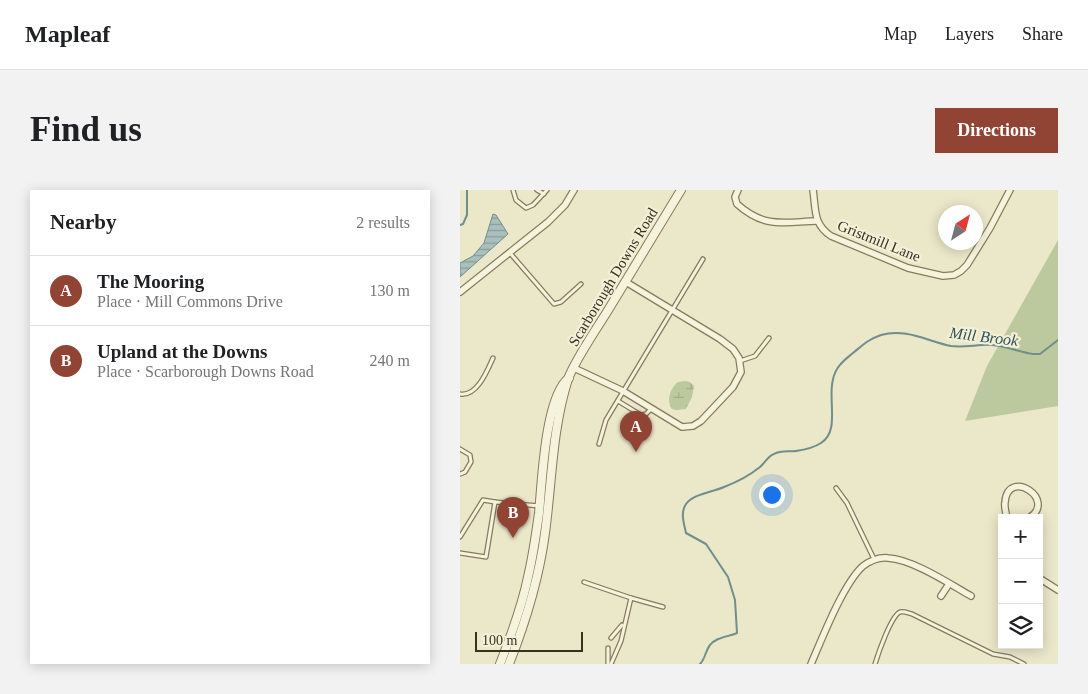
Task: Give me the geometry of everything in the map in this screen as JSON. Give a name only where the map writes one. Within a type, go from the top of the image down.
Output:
[{"type":"street","points":[[460,292],[554,217],[565,205],[574,190]]},
{"type":"street","name":"Scarborough Downs Road","points":[[509,664],[534,590],[545,532],[543,507],[546,443],[551,415],[560,387],[569,378],[681,190]]},
{"type":"street","points":[[738,190],[735,197],[737,204],[762,220],[771,223],[817,221]]},
{"type":"street","name":"Gristmill Lane","points":[[813,190],[817,221],[823,230],[831,236],[913,270],[950,276],[958,273],[967,265],[998,214],[1010,190]]},
{"type":"street","points":[[574,368],[623,391],[678,426],[686,427],[695,425],[706,416],[735,384],[741,372],[740,361],[736,353],[728,346],[626,282]]},
{"type":"street","points":[[1006,514],[1005,502],[1008,494],[1014,488],[1022,486],[1032,491],[1038,500],[1036,510],[1032,514]]},
{"type":"street","name":"Scarborough Downs Road","points":[[500,664],[516,622],[528,580],[543,507]]},
{"type":"street","points":[[811,664],[846,589],[859,570],[874,560],[888,558],[901,560],[971,596]]},
{"type":"street","points":[[1043,581],[1058,590]]},
{"type":"street","points":[[941,596],[949,584]]},
{"type":"lane","points":[[513,190],[516,200],[526,208],[533,205],[547,190]]},
{"type":"lane","points":[[536,190],[544,194]]},
{"type":"lane","points":[[510,252],[554,304],[561,302],[581,284]]},
{"type":"lane","points":[[599,444],[604,424],[703,259]]},
{"type":"lane","points":[[740,361],[755,356],[769,338]]},
{"type":"lane","points":[[460,394],[467,394],[473,390],[484,376],[493,358]]},
{"type":"lane","points":[[618,401],[641,415],[646,414],[651,409]]},
{"type":"lane","points":[[460,449],[470,455],[471,460],[465,472],[460,474]]},
{"type":"lane","points":[[836,488],[847,503],[874,560]]},
{"type":"lane","points":[[460,537],[483,500],[543,507]]},
{"type":"lane","points":[[460,553],[486,558],[494,502]]},
{"type":"lane","points":[[584,582],[663,607]]},
{"type":"lane","points":[[609,664],[620,641],[631,598]]},
{"type":"lane","points":[[875,664],[892,622],[898,613],[902,612],[912,614],[993,654],[1024,664]]},
{"type":"lane","points":[[611,638],[624,622]]},
{"type":"lane","points":[[608,648],[609,664]]},
{"type":"green space","points":[[1058,240],[1058,406],[965,421],[987,366]]},
{"type":"green space","points":[[678,382],[690,382],[694,386],[692,397],[686,409],[672,409],[669,402],[671,391]]},
{"type":"water","points":[[493,214],[496,215],[508,234],[460,277],[460,263],[473,256],[484,243]]},
{"type":"waterway","points":[[460,225],[463,224],[467,215],[467,190]]},
{"type":"waterway","name":"Mill Brook","points":[[700,664],[708,647],[713,642],[737,633],[735,600],[728,577],[706,544],[686,533],[683,518],[684,507],[693,498],[729,485],[747,476],[772,455],[779,452],[805,449],[821,443],[831,429],[833,378],[844,360],[869,341],[890,333],[908,334],[951,346],[992,345],[1033,354],[1040,354],[1058,340]]},
{"type":"place","name":"The Mooring","points":[[636,452]]},
{"type":"place","name":"Upland at the Downs","points":[[513,538]]}]
